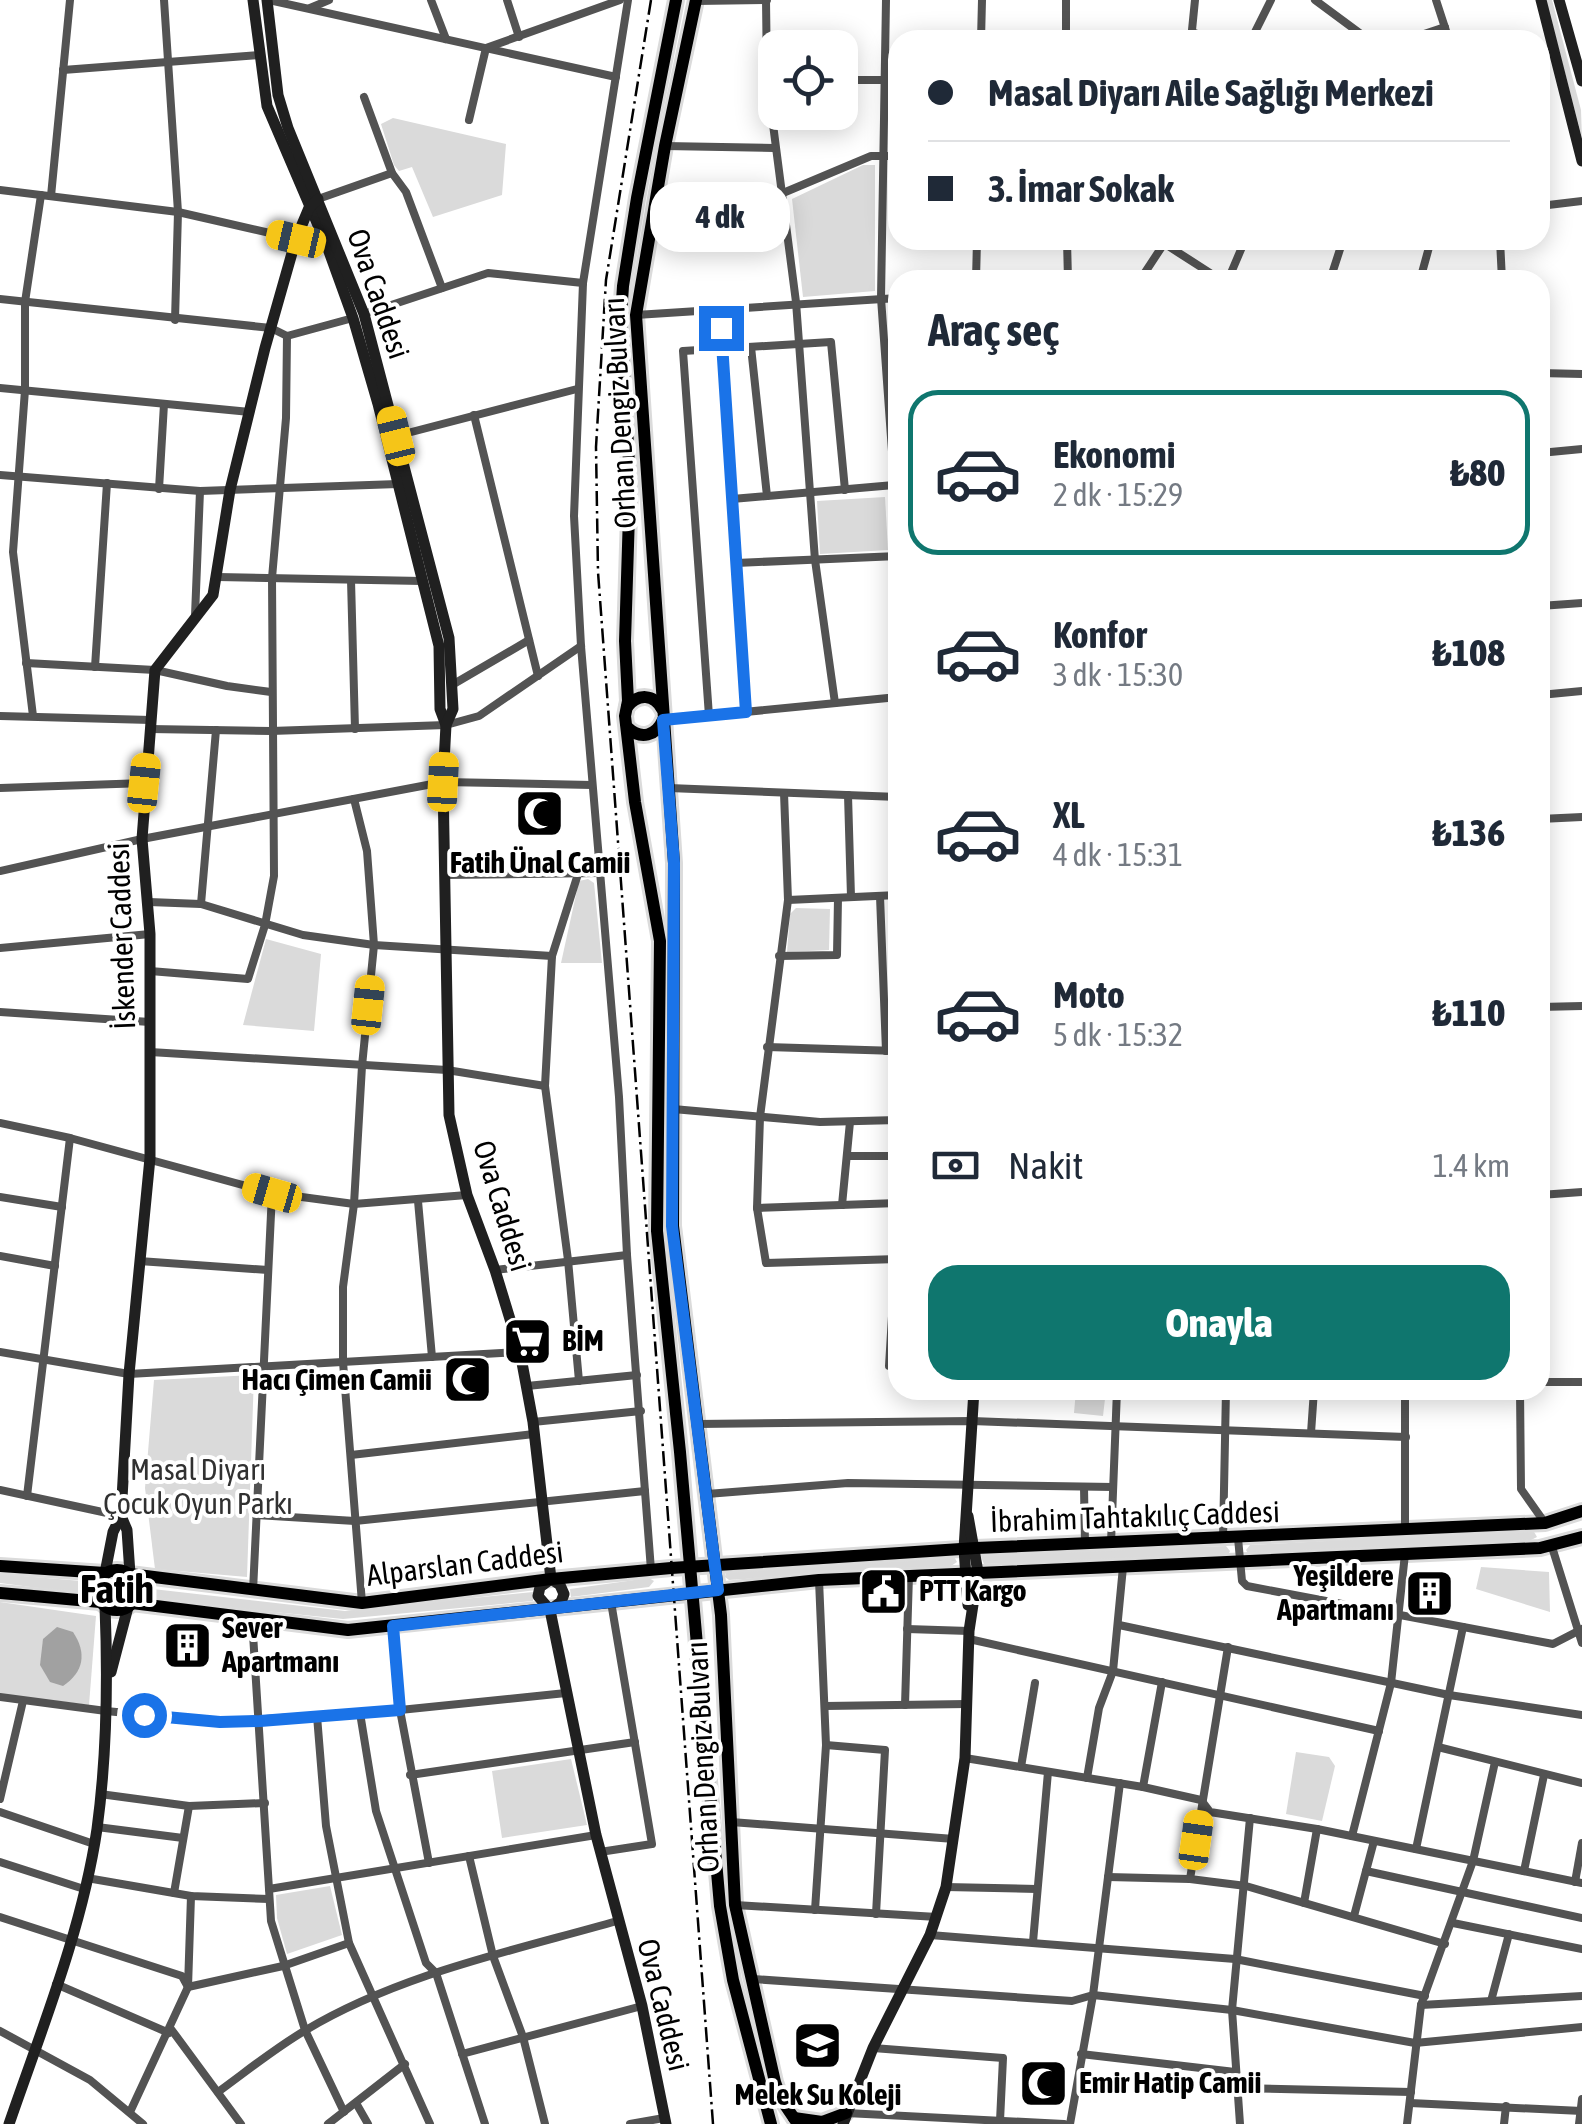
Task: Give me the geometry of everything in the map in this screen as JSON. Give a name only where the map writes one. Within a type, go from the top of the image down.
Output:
[{"type":"main road","name":"Orhan Dengiz Bulvarı","points":[[676,0],[636,198],[623,286],[621,316],[630,483],[625,716],[635,802],[660,941],[657,1231],[720,1906],[733,1980],[771,2124]]},
{"type":"main road","name":"Orhan Dengiz Bulvarı","points":[[696,1],[665,146],[636,314],[674,880],[672,1226],[718,1590],[735,1906],[775,2082],[796,2121]]},
{"type":"main road","points":[[627,707],[633,700],[646,697],[654,699],[663,715],[658,730],[648,735],[628,728]]},
{"type":"main road","name":"İbrahim Tahtakılıç Caddesi","points":[[688,1566],[970,1548],[1545,1523],[1582,1511]]},
{"type":"main road","points":[[1545,1523],[1552,1547]]},
{"type":"main road","name":"İbrahim Tahtakılıç Caddesi","points":[[690,1593],[819,1580],[1552,1547],[1582,1537]]},
{"type":"main road","name":"Alparslan Caddesi","points":[[0,1566],[105,1573],[118,1570],[362,1603],[550,1578],[688,1566]]},
{"type":"main road","points":[[102,1604],[98,1584],[105,1573]]},
{"type":"main road","points":[[130,1574],[137,1585],[130,1605]]},
{"type":"main road","name":"Alparslan Caddesi","points":[[0,1593],[102,1604],[116,1610],[130,1605],[348,1630],[690,1593]]},
{"type":"main road","points":[[796,2121],[842,2120]]},
{"type":"street","points":[[33,716],[12,552],[25,390],[26,302],[46,195],[70,1],[55,0]]},
{"type":"street","points":[[164,0],[178,212],[175,320]]},
{"type":"street","points":[[253,0],[616,77]]},
{"type":"street","name":"Ova Caddesi","points":[[253,0],[267,106],[314,203],[358,316],[396,436],[422,582],[439,646],[440,709],[446,724]]},
{"type":"street","name":"Ova Caddesi","points":[[266,0],[278,95],[327,246],[358,316],[449,638],[453,709],[446,724],[443,782],[449,1116],[467,1195],[495,1270],[527,1386],[550,1578],[564,1594],[561,1602],[550,1610]]},
{"type":"street","points":[[309,9],[329,0]]},
{"type":"street","points":[[431,0],[446,40]]},
{"type":"street","points":[[507,0],[519,37]]},
{"type":"street","points":[[486,48],[620,0]]},
{"type":"street","points":[[628,0],[583,284],[574,516],[651,1570]]},
{"type":"street","points":[[696,1],[766,0],[768,30]]},
{"type":"street","points":[[886,0],[881,298],[888,358]]},
{"type":"street","points":[[982,0],[982,30]]},
{"type":"street","points":[[1066,0],[1066,30]]},
{"type":"street","points":[[1192,30],[1196,0]]},
{"type":"street","points":[[1257,30],[1272,0]]},
{"type":"street","points":[[1315,0],[1356,30]]},
{"type":"street","points":[[1436,0],[1446,30]]},
{"type":"street","points":[[1541,0],[1549,30]]},
{"type":"street","points":[[1559,0],[1582,81]]},
{"type":"street","points":[[1436,30],[1445,27]]},
{"type":"street","points":[[1550,35],[1582,161]]},
{"type":"street","points":[[468,120],[486,48]]},
{"type":"street","points":[[63,70],[260,55]]},
{"type":"street","points":[[858,80],[886,80]]},
{"type":"street","points":[[364,97],[442,288]]},
{"type":"street","points":[[773,130],[796,302],[816,560],[835,703]]},
{"type":"street","points":[[665,146],[774,148]]},
{"type":"street","points":[[783,194],[871,156],[885,156]]},
{"type":"street","points":[[154,670],[213,595],[230,490],[296,239],[314,203],[392,173]]},
{"type":"street","points":[[0,190],[178,212],[327,246]]},
{"type":"street","points":[[1550,205],[1582,201]]},
{"type":"street","points":[[1177,250],[1208,270]]},
{"type":"street","points":[[0,300],[270,328],[287,336],[499,272],[583,284]]},
{"type":"street","points":[[636,314],[888,298]]},
{"type":"street","points":[[720,307],[746,712]]},
{"type":"street","points":[[150,971],[248,980],[264,925],[274,876],[272,578],[286,418],[287,336]]},
{"type":"street","points":[[709,716],[683,351],[831,342],[844,490]]},
{"type":"street","points":[[751,347],[767,496]]},
{"type":"street","points":[[1550,373],[1582,374]]},
{"type":"street","points":[[0,388],[250,412]]},
{"type":"street","points":[[396,436],[577,389]]},
{"type":"street","points":[[159,489],[164,404]]},
{"type":"street","points":[[474,415],[538,676]]},
{"type":"street","points":[[1550,452],[1582,449]]},
{"type":"street","points":[[0,475],[200,491],[403,483]]},
{"type":"street","points":[[95,666],[107,484]]},
{"type":"street","points":[[732,499],[888,486]]},
{"type":"street","points":[[195,621],[200,491]]},
{"type":"street","points":[[0,556],[12,552]]},
{"type":"street","points":[[736,564],[888,556]]},
{"type":"street","points":[[218,577],[422,582]]},
{"type":"street","points":[[351,580],[355,729]]},
{"type":"street","points":[[1550,605],[1582,603]]},
{"type":"street","points":[[452,685],[529,640]]},
{"type":"street","points":[[0,716],[271,731],[446,724],[479,716],[581,646]]},
{"type":"street","points":[[26,663],[154,670],[271,692]]},
{"type":"street","name":"İskender Caddesi","points":[[121,1516],[128,1374],[150,1158],[150,934],[142,840],[154,670]]},
{"type":"street","points":[[1550,694],[1582,691]]},
{"type":"street","points":[[663,715],[709,716],[888,698]]},
{"type":"street","points":[[201,904],[216,730]]},
{"type":"street","points":[[0,872],[142,840],[443,782],[592,784]]},
{"type":"street","points":[[0,788],[144,783]]},
{"type":"street","points":[[669,788],[888,798]]},
{"type":"street","points":[[784,793],[788,900],[760,1117],[757,1208],[766,1262],[888,1259]]},
{"type":"street","points":[[848,796],[850,897]]},
{"type":"street","points":[[354,799],[368,850],[374,945],[354,1204],[343,1287],[344,1362],[362,1603]]},
{"type":"street","points":[[1550,820],[1582,818]]},
{"type":"street","points":[[444,875],[599,873]]},
{"type":"street","points":[[578,874],[552,956],[545,1086],[568,1260],[578,1381]]},
{"type":"street","points":[[768,1046],[886,1051],[880,896]]},
{"type":"street","points":[[788,900],[888,896]]},
{"type":"street","points":[[779,956],[837,955],[838,898]]},
{"type":"street","points":[[148,902],[201,904],[303,935],[374,945],[552,956]]},
{"type":"street","points":[[0,948],[150,934]]},
{"type":"street","points":[[1550,1007],[1582,1006]]},
{"type":"street","points":[[0,1012],[150,1022]]},
{"type":"street","points":[[150,1052],[448,1070],[545,1086]]},
{"type":"street","points":[[674,1109],[850,1122],[888,1120]]},
{"type":"street","points":[[842,1205],[850,1122]]},
{"type":"street","points":[[0,1124],[150,1158],[272,1193],[354,1204],[467,1195]]},
{"type":"street","points":[[27,1496],[70,1138]]},
{"type":"street","points":[[847,1156],[888,1156]]},
{"type":"street","points":[[1550,1194],[1582,1192]]},
{"type":"street","points":[[253,1590],[272,1193]]},
{"type":"street","points":[[0,1197],[62,1207]]},
{"type":"street","points":[[418,1201],[432,1357]]},
{"type":"street","points":[[757,1208],[888,1203]]},
{"type":"street","points":[[0,1256],[54,1266]]},
{"type":"street","points":[[495,1270],[627,1256]]},
{"type":"street","points":[[138,1261],[268,1270]]},
{"type":"street","points":[[0,1352],[128,1374],[520,1352]]},
{"type":"street","points":[[527,1386],[637,1375]]},
{"type":"street","points":[[1550,1382],[1582,1382]]},
{"type":"street","points":[[973,1400],[966,1758],[946,1886],[930,1935],[842,2120],[1067,2124],[1093,1995],[1120,1784]]},
{"type":"street","points":[[1111,1543],[1117,1400]]},
{"type":"street","points":[[1223,1539],[1226,1400]]},
{"type":"street","points":[[1310,1433],[1313,1400]]},
{"type":"street","points":[[1405,1400],[1405,1530]]},
{"type":"street","points":[[1520,1400],[1522,1490],[1545,1523]]},
{"type":"street","points":[[351,1454],[641,1411]]},
{"type":"street","points":[[697,1424],[972,1420],[1406,1437]]},
{"type":"street","points":[[707,1494],[848,1483],[1113,1487]]},
{"type":"street","points":[[1084,1487],[1085,1544]]},
{"type":"street","points":[[0,1490],[121,1516]]},
{"type":"street","points":[[256,1515],[356,1521],[646,1491]]},
{"type":"street","points":[[105,1573],[113,1532],[121,1516]]},
{"type":"street","points":[[121,1516],[128,1530],[130,1574]]},
{"type":"street","points":[[1238,1538],[1242,1581],[1247,1586],[1553,1644],[1580,1630]]},
{"type":"street","points":[[1552,1547],[1582,1643]]},
{"type":"street","points":[[1352,1836],[1391,1683],[1405,1554]]},
{"type":"street","points":[[1087,1778],[1100,1708],[1113,1671],[1123,1567]]},
{"type":"street","points":[[904,1705],[908,1576]]},
{"type":"street","name":"Ova Caddesi","points":[[550,1578],[540,1587],[538,1596],[550,1610],[596,1835],[642,2006],[664,2122]]},
{"type":"street","points":[[815,1910],[826,1745],[819,1580]]},
{"type":"street","points":[[600,1852],[652,1844],[611,1602]]},
{"type":"street","points":[[9,2124],[69,1942],[97,1828],[108,1686],[102,1604]]},
{"type":"street","points":[[108,1686],[130,1605]]},
{"type":"street","points":[[252,1618],[271,1922],[306,2030],[344,2112]]},
{"type":"street","points":[[1118,1625],[1448,1695],[1582,1715]]},
{"type":"street","points":[[393,1626],[400,1710],[429,1862]]},
{"type":"street","points":[[1416,1849],[1463,1627]]},
{"type":"street","points":[[907,1630],[969,1632],[1113,1671],[1379,1731]]},
{"type":"street","points":[[1190,1879],[1228,1647]]},
{"type":"street","points":[[1021,1767],[1035,1682]]},
{"type":"street","points":[[1143,1787],[1162,1682]]},
{"type":"street","points":[[0,1697],[220,1722],[400,1710],[566,1693]]},
{"type":"street","points":[[0,1800],[24,1701]]},
{"type":"street","points":[[825,1706],[967,1704]]},
{"type":"street","points":[[360,1713],[376,1811],[426,1963],[436,1973],[482,2123]]},
{"type":"street","points":[[317,1716],[326,1826],[349,1944],[430,2124]]},
{"type":"street","points":[[410,1775],[635,1742]]},
{"type":"street","points":[[826,1745],[885,1750],[876,1914]]},
{"type":"street","points":[[1438,1747],[1582,1783]]},
{"type":"street","points":[[966,1758],[1143,1787],[1201,1800],[1210,1812],[1317,1829],[1578,1883],[1582,1843]]},
{"type":"street","points":[[1406,2124],[1423,2000],[1473,1861],[1494,1762]]},
{"type":"street","points":[[1033,1942],[1048,1772]]},
{"type":"street","points":[[1524,1872],[1544,1774]]},
{"type":"street","points":[[100,1794],[188,1806],[264,1804]]},
{"type":"street","points":[[174,1894],[188,1806]]},
{"type":"street","points":[[0,1812],[94,1844]]},
{"type":"street","points":[[1240,2124],[1232,2010],[1250,1818]]},
{"type":"street","points":[[731,1822],[954,1839]]},
{"type":"street","points":[[97,1828],[183,1838]]},
{"type":"street","points":[[1304,1903],[1317,1829]]},
{"type":"street","points":[[0,1862],[86,1883],[174,1894],[269,1894],[335,1878],[596,1835]]},
{"type":"street","points":[[1354,1916],[1374,1841]]},
{"type":"street","points":[[469,1856],[493,1956],[523,2037],[545,2124]]},
{"type":"street","points":[[1366,1871],[1582,1918]]},
{"type":"street","points":[[1108,1877],[1190,1879],[1246,1886],[1445,1944]]},
{"type":"street","points":[[946,1886],[1038,1889]]},
{"type":"street","points":[[130,2112],[188,1987],[192,1896]]},
{"type":"street","points":[[735,1906],[937,1917]]},
{"type":"street","points":[[0,1918],[182,1976],[188,1987]]},
{"type":"street","points":[[218,2092],[306,2030],[373,1996],[436,1973],[617,1922]]},
{"type":"street","points":[[1453,1922],[1582,1949]]},
{"type":"street","points":[[1492,2002],[1510,1934]]},
{"type":"street","points":[[930,1935],[1235,1958],[1423,2000],[1492,2002],[1582,1996]]},
{"type":"street","points":[[188,1987],[283,1966],[349,1944]]},
{"type":"street","points":[[750,1979],[1072,2001],[1093,1995],[1232,2010],[1415,2043],[1582,2026]]},
{"type":"street","points":[[56,1984],[170,2031],[242,2124]]},
{"type":"street","points":[[462,2054],[642,2006]]},
{"type":"street","points":[[0,2047],[4,2033],[35,2049],[90,2080],[143,2124]]},
{"type":"street","points":[[873,2048],[1003,2058],[994,2122]]},
{"type":"street","points":[[1081,2054],[1235,2072]]},
{"type":"street","points":[[328,2124],[405,2064]]},
{"type":"street","points":[[1237,2088],[1411,2092]]},
{"type":"street","points":[[1579,2124],[1582,2099]]},
{"type":"street","points":[[356,2103],[368,2124]]},
{"type":"street","points":[[1410,2103],[1581,2110]]},
{"type":"street","points":[[1504,2124],[1506,2106]]},
{"type":"street","points":[[630,2124],[664,2122]]},
{"type":"green space","points":[[1546,0],[1552,0],[1581,110],[1582,138]]},
{"type":"green space","points":[[393,118],[506,144],[502,195],[433,217],[412,167],[399,171],[394,165],[381,124]]},
{"type":"green space","points":[[863,165],[875,165],[875,291],[803,297],[792,199]]},
{"type":"green space","points":[[885,497],[888,550],[820,554],[817,501]]},
{"type":"green space","points":[[588,879],[594,883],[602,963],[561,963],[579,881]]},
{"type":"green space","points":[[796,908],[830,909],[829,950],[787,952],[790,914]]},
{"type":"green space","points":[[266,939],[321,954],[314,1031],[243,1025]]},
{"type":"green space","name":"Masal Diyarı Çocuk Oyun Parkı","points":[[254,1375],[247,1577],[155,1569],[145,1488],[154,1380]]},
{"type":"green space","points":[[1075,1400],[1105,1400],[1103,1416],[1074,1413]]},
{"type":"green space","points":[[1533,1530],[1537,1537],[1531,1540],[1249,1555],[1246,1550],[1250,1545]]},
{"type":"green space","points":[[1226,1546],[1230,1551],[1227,1557],[984,1564],[981,1557],[985,1553]]},
{"type":"green space","points":[[953,1555],[957,1562],[951,1566],[729,1580],[725,1577],[726,1570]]},
{"type":"green space","points":[[1481,1567],[1549,1572],[1550,1612],[1476,1589]]},
{"type":"green space","points":[[0,1574],[93,1582],[92,1595],[0,1583]]},
{"type":"green space","points":[[649,1578],[654,1581],[649,1587],[571,1597],[570,1589]]},
{"type":"green space","points":[[144,1588],[345,1611],[533,1592],[533,1601],[343,1619],[143,1599]]},
{"type":"green space","points":[[0,1602],[96,1616],[89,1705],[0,1694]]},
{"type":"green space","points":[[1296,1752],[1329,1757],[1335,1766],[1322,1821],[1286,1814]]},
{"type":"green space","points":[[571,1759],[587,1825],[502,1838],[492,1771]]},
{"type":"green space","points":[[330,1886],[342,1935],[287,1954],[277,1918],[276,1895]]},
{"type":"shaded area","points":[[57,1627],[73,1632],[82,1655],[75,1675],[63,1686],[50,1682],[40,1665],[43,1639]]},
{"type":"railway","points":[[651,0],[606,280],[596,447],[598,572],[713,2124]]},
{"type":"place","name":"Fatih Ünal Camii","points":[[540,814]]},
{"type":"place","name":"BİM","points":[[527,1341]]},
{"type":"place","name":"Hacı Çimen Camii","points":[[467,1380]]},
{"type":"place","name":"PTT Kargo","points":[[884,1591]]},
{"type":"place","name":"Yeşildere Apartmanı","points":[[1429,1593]]},
{"type":"place","name":"Sever Apartmanı","points":[[187,1645]]},
{"type":"place","name":"Melek Su Koleji","points":[[818,2046]]},
{"type":"place","name":"Emir Hatip Camii","points":[[1044,2083]]},
{"type":"district","name":"Fatih","points":[[117,1589]]},
{"type":"route","points":[[144,1715],[220,1722],[400,1710],[393,1626],[718,1590],[672,1226],[674,863],[663,720],[746,712],[721,328]]}]
